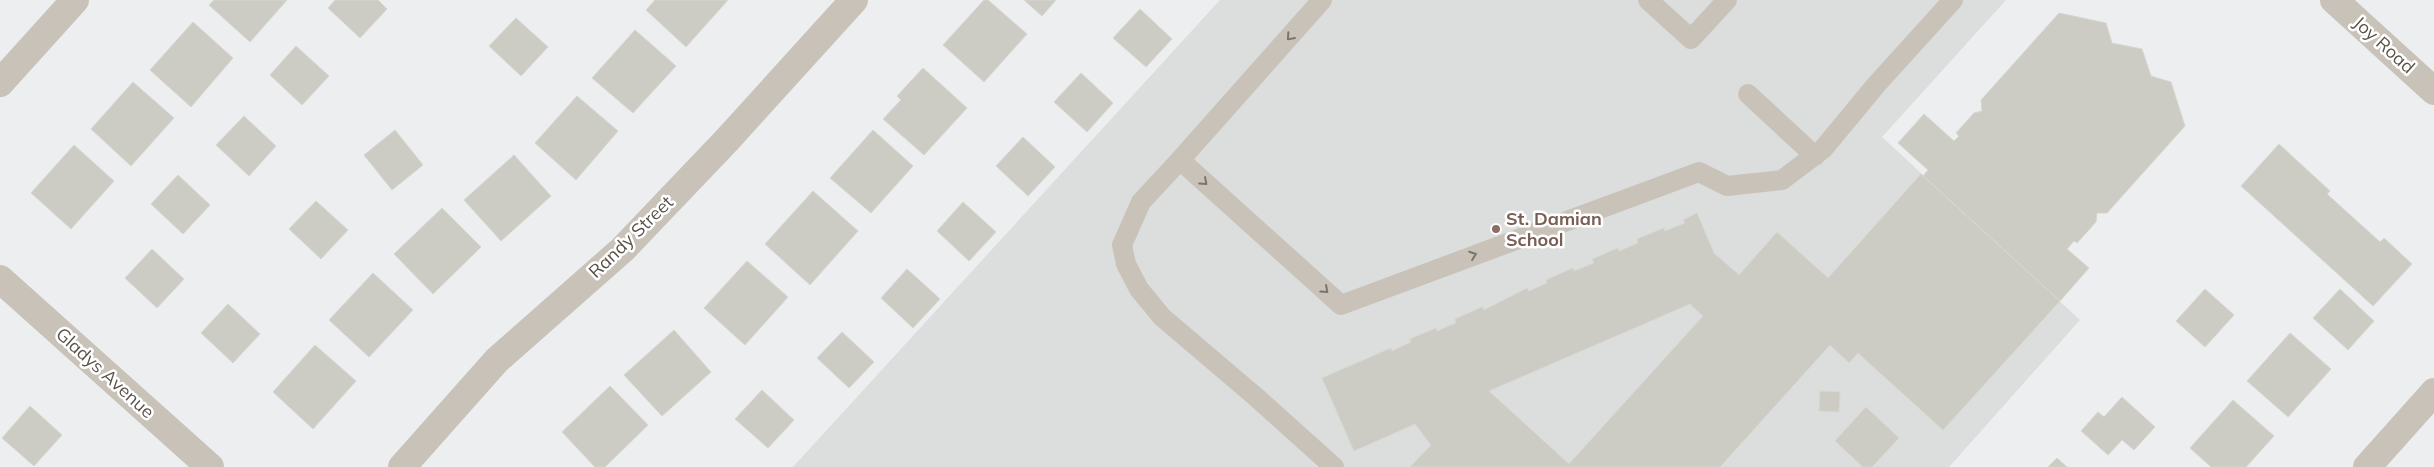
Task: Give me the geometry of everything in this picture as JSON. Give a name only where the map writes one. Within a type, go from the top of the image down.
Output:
[{"type":"street","points":[[0,83],[75,0]]},
{"type":"street","name":"Randy Street","points":[[402,467],[497,360],[623,249],[727,140],[854,0]]},
{"type":"street","name":"Joy Road","points":[[2334,0],[2434,91]]},
{"type":"street","name":"Gladys Avenue","points":[[0,279],[210,467]]},
{"type":"street","points":[[2367,467],[2434,392]]},
{"type":"lane","points":[[1322,0],[1141,202],[1122,245],[1126,264],[1139,289],[1162,317],[1256,396],[1334,467]]},
{"type":"lane","points":[[1648,0],[1691,39],[1727,0]]},
{"type":"lane","points":[[1180,160],[1341,305],[1699,172],[1727,186],[1782,180],[1816,156],[1953,0]]},
{"type":"lane","points":[[1748,94],[1816,156]]},
{"type":"shaded area","name":"St. Damian School","points":[[1220,0],[2006,0],[1882,137],[2080,320],[1949,467],[793,467]]},
{"type":"building","points":[[214,0],[287,0],[250,42],[209,5]]},
{"type":"building","points":[[335,0],[378,0],[387,9],[360,38],[328,8]]},
{"type":"building","points":[[655,0],[728,0],[686,47],[646,10]]},
{"type":"building","points":[[984,0],[988,0],[1027,34],[984,82],[943,45]]},
{"type":"building","points":[[1024,0],[1056,0],[1042,16]]},
{"type":"building","points":[[1140,9],[1172,39],[1146,67],[1113,38]]},
{"type":"building","points":[[2059,13],[2106,23],[2112,43],[2142,49],[2151,76],[2171,82],[2185,126],[2107,213],[2097,213],[2096,222],[2077,243],[2074,241],[2067,249],[2089,268],[2060,301],[1923,176],[1928,170],[1898,143],[1924,114],[1954,141],[1959,136],[1956,133],[1974,113],[1982,111],[1981,100]]},
{"type":"building","points":[[516,18],[548,47],[521,76],[489,46]]},
{"type":"building","points":[[193,22],[233,58],[191,107],[150,70]]},
{"type":"building","points":[[635,30],[676,66],[633,113],[592,78]]},
{"type":"building","points":[[296,46],[329,76],[302,105],[270,75]]},
{"type":"building","points":[[923,68],[967,108],[924,155],[883,119],[901,100],[897,96]]},
{"type":"building","points":[[1081,73],[1113,103],[1087,132],[1054,102]]},
{"type":"building","points":[[133,82],[174,118],[131,166],[91,129]]},
{"type":"building","points":[[577,96],[618,131],[576,180],[535,143]]},
{"type":"building","points":[[244,116],[276,146],[249,176],[216,145]]},
{"type":"building","points":[[395,130],[423,165],[392,190],[364,155]]},
{"type":"building","points":[[873,130],[913,166],[871,213],[830,178]]},
{"type":"building","points":[[1023,137],[1055,167],[1028,196],[996,166]]},
{"type":"building","points":[[2279,144],[2330,191],[2327,194],[2380,242],[2384,238],[2412,264],[2373,306],[2241,186]]},
{"type":"building","points":[[74,145],[114,181],[71,229],[31,193]]},
{"type":"building","points":[[514,155],[551,196],[501,241],[464,200]]},
{"type":"building","name":"St. Damian School","points":[[1921,174],[2060,301],[1943,430],[1858,353],[1849,363],[1830,345],[1720,467],[1410,467],[1431,445],[1415,424],[1354,451],[1322,378],[1391,348],[1392,351],[1411,342],[1410,339],[1436,328],[1437,331],[1456,323],[1455,319],[1482,307],[1484,310],[1527,288],[1529,291],[1547,283],[1546,280],[1573,268],[1574,271],[1594,263],[1592,259],[1618,248],[1619,251],[1638,243],[1637,239],[1664,228],[1665,231],[1685,223],[1683,220],[1697,213],[1714,253],[1739,275],[1777,232],[1828,278]],"holes":[[[1690,304],[1703,316],[1569,464],[1489,391]]]},
{"type":"building","points":[[178,175],[210,205],[183,234],[151,204]]},
{"type":"building","points":[[813,191],[858,231],[810,285],[765,244]]},
{"type":"building","points":[[316,201],[348,230],[321,259],[289,229]]},
{"type":"building","points":[[963,202],[996,232],[969,261],[937,231]]},
{"type":"building","points":[[442,208],[481,247],[433,294],[394,254]]},
{"type":"building","points":[[152,249],[184,279],[157,308],[125,278]]},
{"type":"building","points":[[747,261],[788,297],[745,345],[704,308]]},
{"type":"building","points":[[907,269],[940,299],[913,328],[881,298]]},
{"type":"building","points":[[373,273],[413,310],[369,357],[329,320]]},
{"type":"building","points":[[2205,289],[2234,315],[2205,347],[2176,321]]},
{"type":"building","points":[[2340,289],[2374,321],[2348,350],[2313,318]]},
{"type":"building","points":[[228,304],[260,334],[233,363],[201,333]]},
{"type":"building","points":[[674,330],[711,372],[662,416],[624,375]]},
{"type":"building","points":[[842,332],[874,362],[849,388],[817,358]]},
{"type":"building","points":[[2290,333],[2331,369],[2288,417],[2247,381]]},
{"type":"building","points":[[315,345],[356,381],[313,429],[273,392]]},
{"type":"building","points":[[610,386],[648,425],[605,467],[595,467],[562,432]]},
{"type":"building","points":[[762,390],[794,420],[768,448],[735,419]]},
{"type":"building","points":[[1820,391],[1840,392],[1839,412],[1819,411]]},
{"type":"building","points":[[2122,397],[2155,427],[2134,450],[2122,440],[2108,455],[2081,431],[2098,412],[2104,417]]},
{"type":"building","points":[[2233,400],[2274,436],[2246,467],[2211,467],[2190,448]]},
{"type":"building","points":[[30,406],[62,435],[34,466],[2,438]]},
{"type":"building","points":[[1866,407],[1899,438],[1872,467],[1863,467],[1835,441]]},
{"type":"building","points":[[2057,458],[2067,467],[2048,467]]},
{"type":"place","name":"St. Damian School","points":[[1496,229]]}]
